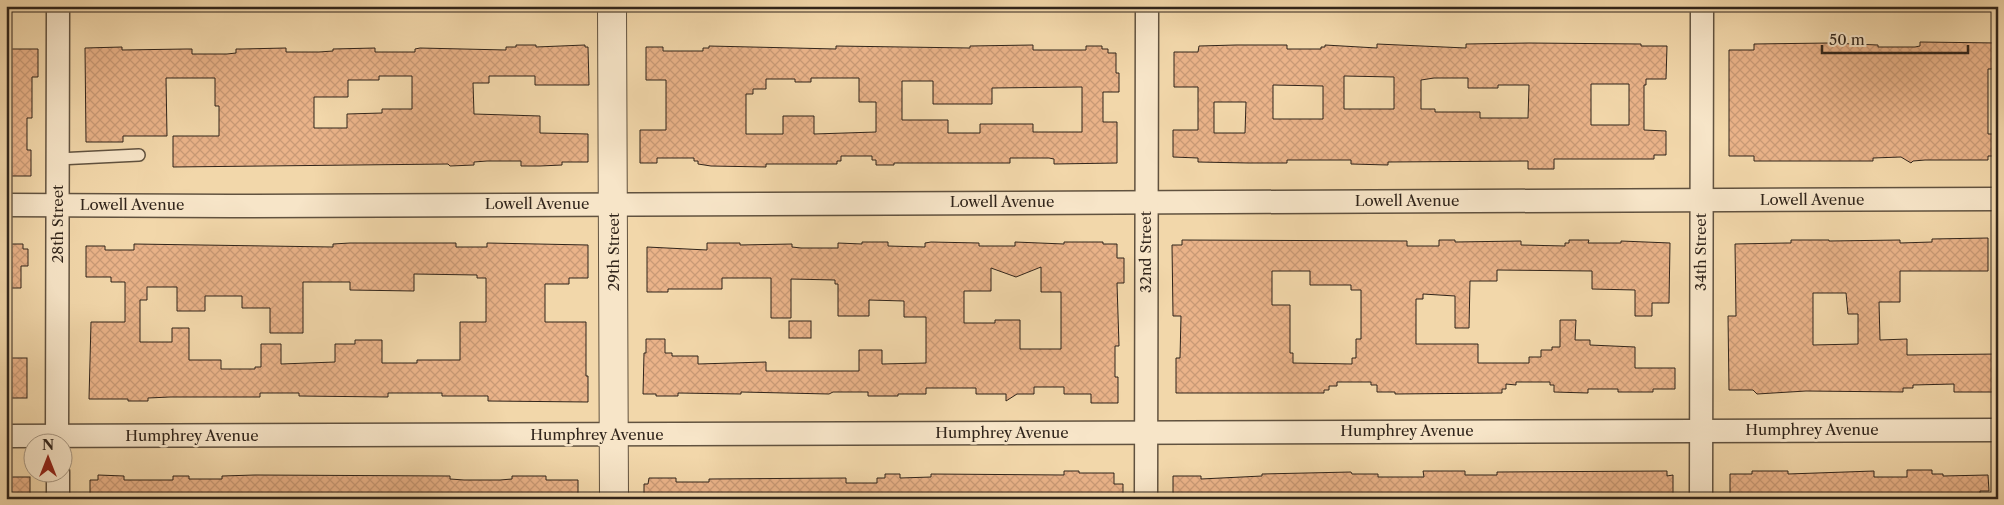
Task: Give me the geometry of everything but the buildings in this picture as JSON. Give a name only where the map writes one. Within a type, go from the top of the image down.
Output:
[{"type":"street","name":"28th Street","points":[[57,432],[58,6]]},
{"type":"street","name":"29th Street","points":[[612,6],[614,499]]},
{"type":"street","name":"32nd Street","points":[[1146,499],[1147,6]]},
{"type":"street","name":"34th Street","points":[[1701,499],[1702,6]]},
{"type":"street","name":"Lowell Avenue","points":[[6,205],[1998,198]]},
{"type":"street","name":"Humphrey Avenue","points":[[72,439],[1146,432],[1998,430]]},
{"type":"street","name":"Humphrey Avenue","points":[[6,436],[22,437]]},
{"type":"street","points":[[58,482],[58,499]]},
{"type":"lane","points":[[58,159],[139,155]]}]
